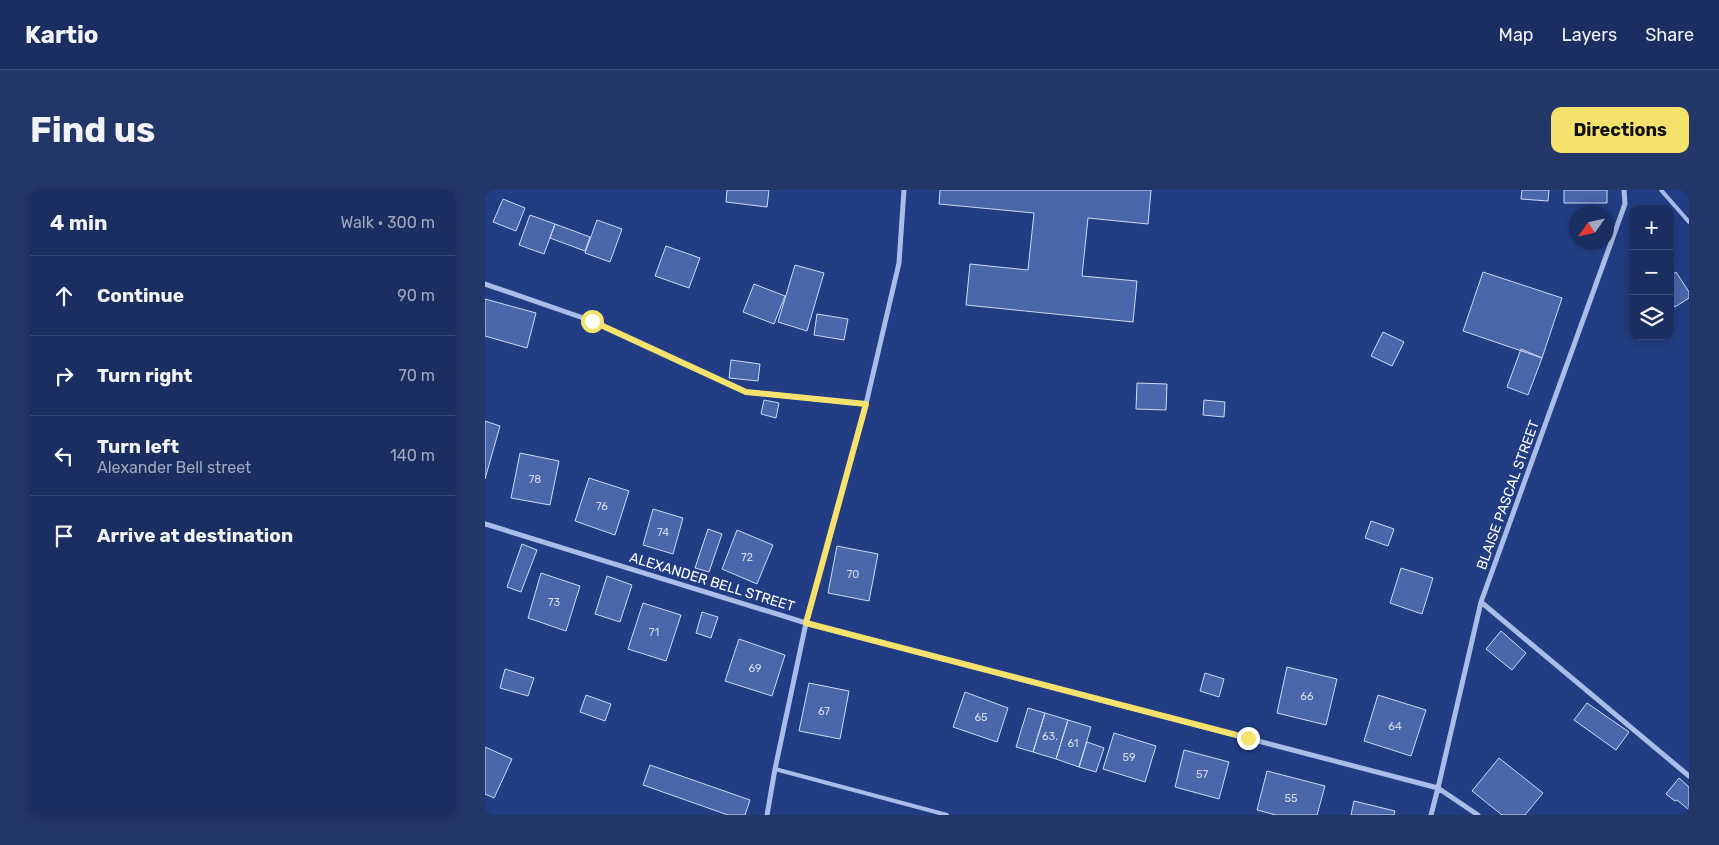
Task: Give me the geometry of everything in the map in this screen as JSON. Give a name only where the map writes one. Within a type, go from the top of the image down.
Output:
[{"type":"street","points":[[767,815],[806,623],[866,404],[899,263],[904,190]]},
{"type":"street","name":"BLAISE PASCAL STREET","points":[[1431,815],[1481,602],[1625,204],[1624,190]]},
{"type":"street","points":[[485,284],[592,321],[746,392],[866,404]]},
{"type":"street","name":"ALEXANDER BELL STREET","points":[[485,524],[806,623],[1438,788],[1478,815]]},
{"type":"street","points":[[1481,602],[1689,776]]},
{"type":"lane","points":[[1661,190],[1689,222]]},
{"type":"lane","points":[[775,769],[947,815]]},
{"type":"building","points":[[727,190],[769,190],[767,207],[726,202]]},
{"type":"building","points":[[940,190],[1151,190],[1148,224],[1088,218],[1082,276],[1137,281],[1133,322],[966,305],[970,264],[1028,270],[1034,213],[939,204]]},
{"type":"building","points":[[1522,190],[1549,190],[1548,201],[1521,199]]},
{"type":"building","points":[[1564,190],[1607,190],[1607,203],[1564,203]]},
{"type":"building","points":[[503,199],[525,208],[516,231],[493,222]]},
{"type":"building","points":[[530,215],[555,224],[544,254],[519,245]]},
{"type":"building","points":[[597,220],[622,229],[610,262],[585,253]]},
{"type":"building","points":[[555,224],[590,237],[585,251],[550,238]]},
{"type":"building","points":[[666,246],[700,258],[689,288],[655,276]]},
{"type":"building","points":[[795,265],[824,273],[807,331],[778,322]]},
{"type":"building","points":[[1483,272],[1562,298],[1542,358],[1463,331]]},
{"type":"building","points":[[1676,272],[1689,292],[1689,298],[1675,307],[1674,305],[1674,273]]},
{"type":"building","points":[[754,284],[785,296],[774,324],[743,312]]},
{"type":"building","points":[[485,299],[536,313],[527,348],[485,336]]},
{"type":"building","points":[[817,314],[848,319],[844,340],[814,335]]},
{"type":"building","points":[[1383,332],[1404,342],[1392,366],[1371,356]]},
{"type":"building","points":[[1521,349],[1542,358],[1528,395],[1507,387]]},
{"type":"building","points":[[731,360],[760,364],[758,381],[729,378]]},
{"type":"building","points":[[1137,383],[1167,384],[1166,410],[1136,409]]},
{"type":"building","points":[[764,400],[779,403],[776,418],[761,414]]},
{"type":"building","points":[[1204,400],[1225,402],[1224,417],[1203,415]]},
{"type":"building","points":[[485,421],[500,426],[485,479]]},
{"type":"building","points":[[520,453],[559,461],[550,505],[511,498]]},
{"type":"building","points":[[589,478],[629,491],[615,535],[575,521]]},
{"type":"building","points":[[653,509],[683,518],[673,554],[643,545]]},
{"type":"building","points":[[1371,521],[1394,529],[1388,546],[1365,538]]},
{"type":"building","points":[[708,529],[722,534],[709,572],[695,568]]},
{"type":"building","points":[[737,530],[773,545],[757,584],[722,569]]},
{"type":"building","points":[[522,544],[537,550],[521,592],[507,587]]},
{"type":"building","points":[[837,546],[878,554],[869,601],[828,593]]},
{"type":"building","points":[[1401,568],[1433,578],[1422,614],[1390,603]]},
{"type":"building","points":[[541,573],[580,586],[566,631],[528,618]]},
{"type":"building","points":[[607,576],[632,585],[620,622],[595,614]]},
{"type":"building","points":[[643,603],[681,615],[666,661],[628,649]]},
{"type":"building","points":[[702,612],[718,617],[711,638],[696,633]]},
{"type":"building","points":[[1501,631],[1526,653],[1512,670],[1486,649]]},
{"type":"building","points":[[739,639],[785,655],[772,696],[725,681]]},
{"type":"building","points":[[1287,667],[1337,679],[1326,725],[1277,713]]},
{"type":"building","points":[[505,669],[534,678],[528,696],[500,688]]},
{"type":"building","points":[[1205,673],[1224,679],[1219,697],[1200,691]]},
{"type":"building","points":[[809,683],[849,691],[840,739],[799,731]]},
{"type":"building","points":[[965,692],[1008,708],[997,742],[953,727]]},
{"type":"building","points":[[586,695],[611,704],[605,721],[580,712]]},
{"type":"building","points":[[1378,695],[1426,710],[1411,756],[1364,741]]},
{"type":"building","points":[[1587,703],[1629,732],[1616,750],[1574,720]]},
{"type":"building","points":[[1028,708],[1045,713],[1033,752],[1016,747]]},
{"type":"building","points":[[1045,713],[1068,720],[1056,759],[1033,752]]},
{"type":"building","points":[[1068,720],[1091,727],[1079,767],[1056,759]]},
{"type":"building","points":[[1114,733],[1156,746],[1145,782],[1103,769]]},
{"type":"building","points":[[1087,742],[1104,748],[1096,772],[1079,767]]},
{"type":"building","points":[[485,747],[512,759],[494,798],[485,794]]},
{"type":"building","points":[[1184,750],[1229,762],[1219,799],[1175,787]]},
{"type":"building","points":[[1499,758],[1543,793],[1525,815],[1502,815],[1472,791]]},
{"type":"building","points":[[650,765],[750,800],[745,815],[728,815],[643,785]]},
{"type":"building","points":[[1267,771],[1325,786],[1317,815],[1276,815],[1257,810]]},
{"type":"building","points":[[1679,778],[1689,787],[1689,810],[1666,794]]},
{"type":"building","points":[[1354,801],[1395,811],[1394,815],[1351,815]]},
{"type":"route","points":[[592,321],[746,392],[866,404],[806,623],[1248,738]]}]
